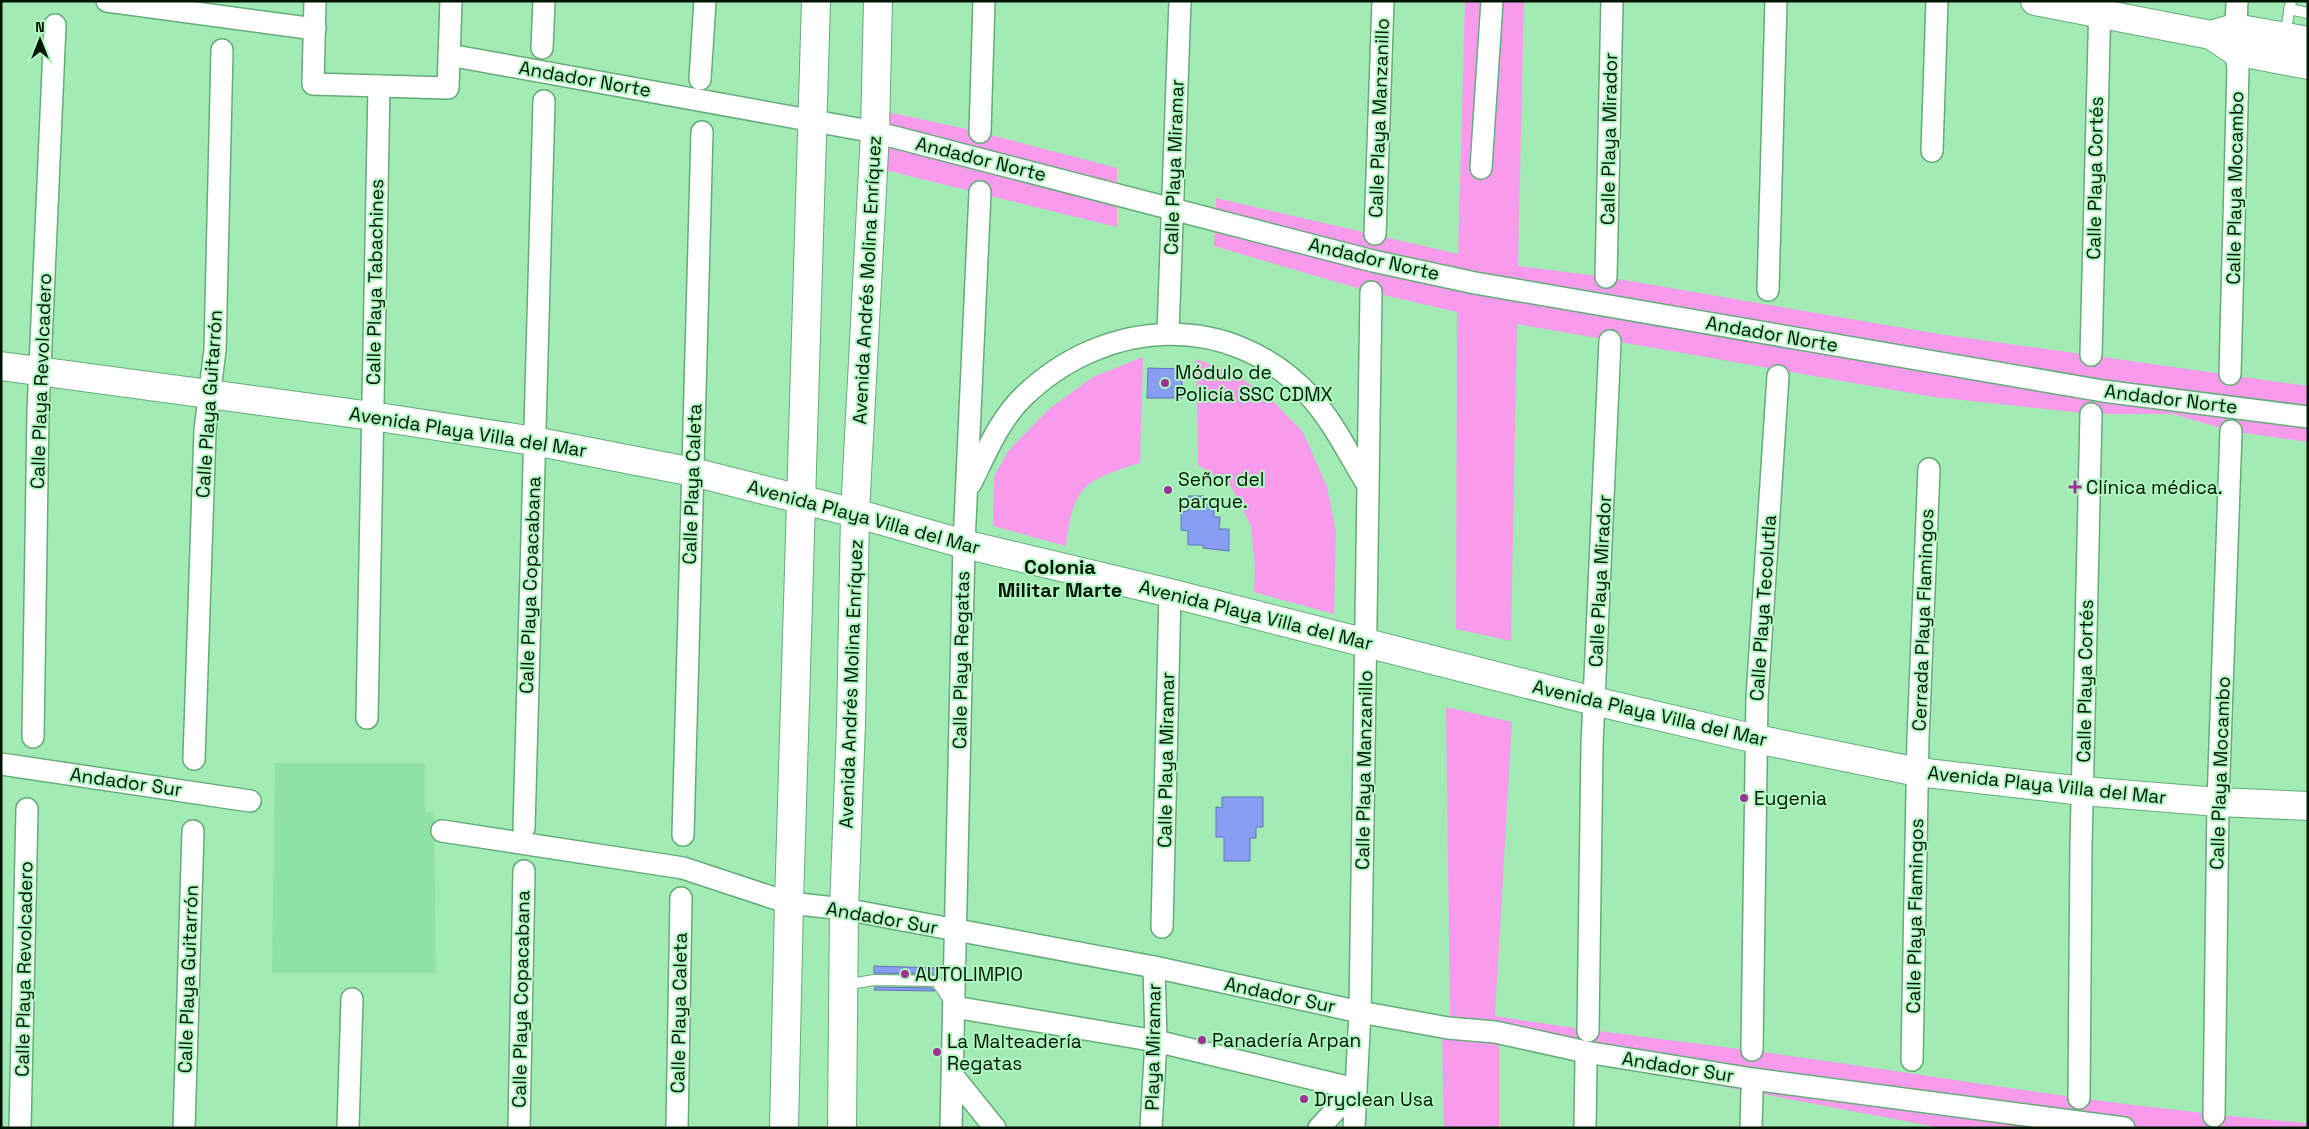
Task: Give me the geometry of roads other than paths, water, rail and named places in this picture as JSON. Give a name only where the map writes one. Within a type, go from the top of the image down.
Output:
[{"type":"main road","points":[[784,1128],[816,1]]},
{"type":"main road","name":"Avenida Andrés Molina Enríquez","points":[[842,1128],[844,909],[851,724],[855,513],[875,132],[878,1]]},
{"type":"main road","points":[[2035,1],[2100,7],[2227,38],[2308,65]]},
{"type":"main road","points":[[2227,38],[2296,39]]},
{"type":"main road","name":"Avenida Playa Villa del Mar","points":[[1,366],[372,416],[534,441],[693,472],[803,499],[964,544],[1170,593],[1594,701],[1756,739],[1918,772],[2218,802],[2308,806]]},
{"type":"street","points":[[107,1],[315,29]]},
{"type":"street","points":[[315,1],[313,84],[448,88],[451,1]]},
{"type":"street","points":[[542,48],[544,1]]},
{"type":"street","points":[[700,79],[705,1]]},
{"type":"street","points":[[980,132],[984,1]]},
{"type":"street","name":"Calle Playa Miramar","points":[[1168,333],[1180,1]]},
{"type":"street","name":"Calle Playa Manzanillo","points":[[1375,234],[1383,1]]},
{"type":"street","points":[[1481,168],[1492,1]]},
{"type":"street","name":"Calle Playa Mirador","points":[[1606,277],[1612,1]]},
{"type":"street","points":[[1768,290],[1776,1]]},
{"type":"street","points":[[1932,151],[1937,1]]},
{"type":"street","name":"Calle Playa Mocambo","points":[[2230,374],[2238,68],[2227,38],[2237,1]]},
{"type":"street","name":"Calle Playa Cortés","points":[[2091,355],[2100,7]]},
{"type":"street","name":"Calle Playa Revolcadero","points":[[32,737],[38,422],[55,25]]},
{"type":"street","name":"Calle Playa Guitarrón","points":[[194,759],[205,430],[215,350],[222,50]]},
{"type":"street","name":"Andador Norte","points":[[449,55],[875,132],[1373,261],[1475,283],[2103,391],[2308,417]]},
{"type":"street","name":"Calle Playa Tabachines","points":[[367,718],[379,86]]},
{"type":"street","name":"Calle Playa Copacabana","points":[[524,828],[544,101]]},
{"type":"street","name":"Calle Playa Caleta","points":[[683,836],[702,132]]},
{"type":"street","name":"Calle Playa Regatas","points":[[951,1128],[964,544],[980,192]]},
{"type":"street","name":"Calle Playa Manzanillo","points":[[1354,1128],[1360,1012],[1367,484],[1372,292]]},
{"type":"street","points":[[967,490],[998,428],[1023,397],[1056,371],[1089,352],[1130,338],[1168,333],[1211,337],[1246,348],[1280,370],[1309,395],[1334,428],[1367,484]]},
{"type":"street","name":"Calle Playa Mirador","points":[[1588,1031],[1594,701],[1610,341]]},
{"type":"street","name":"Calle Playa Tecolutla","points":[[1752,1050],[1757,698],[1778,376]]},
{"type":"street","name":"Calle Playa Cortés","points":[[2079,1098],[2091,414]]},
{"type":"street","name":"Calle Playa Mocambo","points":[[2214,1116],[2218,802],[2231,431]]},
{"type":"street","name":"Cerrada Playa Flamingos","points":[[1918,772],[1929,469]]},
{"type":"street","name":"Calle Playa Miramar","points":[[1162,927],[1170,593]]},
{"type":"street","name":"Andador Sur","points":[[1,764],[250,801]]},
{"type":"street","name":"Calle Playa Flamingos","points":[[1912,1060],[1918,772]]},
{"type":"street","name":"Calle Playa Revolcadero","points":[[20,1128],[27,810]]},
{"type":"street","name":"Calle Playa Guitarrón","points":[[184,1128],[193,831]]},
{"type":"street","name":"Andador Sur","points":[[442,831],[683,868],[789,904],[844,909],[1154,967],[1360,1012],[1448,1028],[1495,1032],[1586,1052],[1753,1079],[2124,1128]]},
{"type":"street","name":"Calle Playa Copacabana","points":[[519,1128],[524,871]]},
{"type":"street","name":"Calle Playa Caleta","points":[[677,1128],[681,898]]},
{"type":"street","name":"Playa Miramar","points":[[1151,1128],[1156,1041],[1154,967]]},
{"type":"street","points":[[348,1128],[352,999]]},
{"type":"street","points":[[954,1007],[1156,1041],[1355,1089],[1319,1128]]},
{"type":"street","points":[[1585,1128],[1586,1061]]},
{"type":"street","points":[[953,1076],[995,1128]]},
{"type":"street","points":[[1751,1128],[1752,1090]]},
{"type":"lane","points":[[2290,5],[2308,13]]},
{"type":"lane","points":[[2290,5],[2296,39]]},
{"type":"lane","points":[[844,986],[874,980],[936,981],[954,1007]]},
{"type":"place","name":"Módulo de Policía SSC CDMX","points":[[1165,383]]},
{"type":"place","name":"Clínica médica.","points":[[2075,487]]},
{"type":"place","name":"Señor del parque.","points":[[1168,490]]},
{"type":"place","name":"Eugenia","points":[[1744,798]]},
{"type":"place","name":"AUTOLIMPIO","points":[[905,974]]},
{"type":"place","name":"Panadería Arpan","points":[[1202,1040]]},
{"type":"place","name":"La Malteadería Regatas","points":[[937,1052]]},
{"type":"place","name":"Dryclean Usa","points":[[1304,1099]]},
{"type":"district","name":"Colonia Militar Marte","points":[[1060,578]]}]
